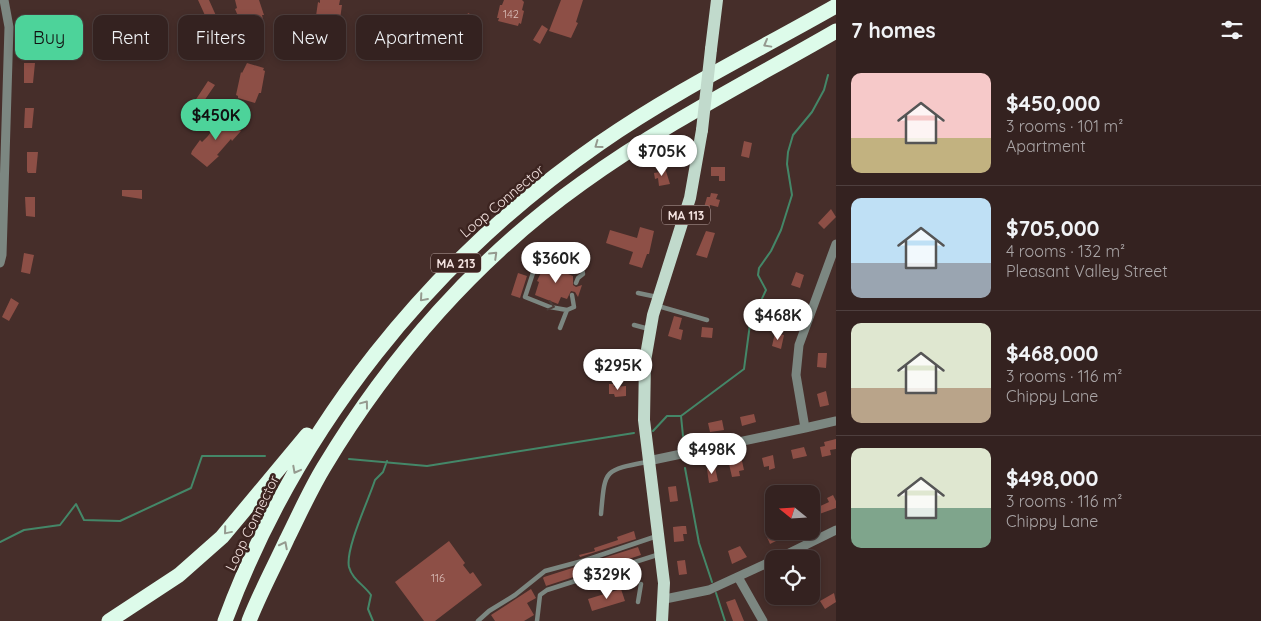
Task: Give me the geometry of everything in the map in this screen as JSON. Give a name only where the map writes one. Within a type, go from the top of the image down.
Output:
[{"type":"highway","name":"Loop Connector","points":[[225,621],[245,572],[299,464],[360,373],[434,285],[482,237],[529,197],[600,144],[634,121],[836,5]]},
{"type":"highway","name":"MA 213","points":[[250,621],[272,568],[323,468],[357,414],[420,333],[457,291],[493,257],[583,182],[639,145],[836,31]]},
{"type":"highway","points":[[109,621],[178,575],[222,537],[360,373]]},
{"type":"highway","points":[[257,621],[272,568]]},
{"type":"main road","name":"MA 113","points":[[662,621],[664,599],[661,554],[648,461],[643,398],[645,361],[657,301],[690,198],[702,130],[717,0]]},
{"type":"street","points":[[0,263],[2,255],[9,27],[4,0]]},
{"type":"street","points":[[805,428],[796,375],[799,345],[836,244]]},
{"type":"street","points":[[648,461],[836,421]]},
{"type":"street","points":[[795,550],[836,530]]},
{"type":"street","points":[[664,599],[709,590],[765,565]]},
{"type":"street","points":[[738,577],[763,621]]},
{"type":"lane","points":[[572,295],[574,307],[567,310],[550,307],[525,297],[537,261],[548,257],[582,268],[583,274],[576,283]]},
{"type":"lane","points":[[638,293],[707,320]]},
{"type":"lane","points":[[560,328],[567,310]]},
{"type":"lane","points":[[634,325],[650,329]]},
{"type":"lane","points":[[601,514],[606,476],[615,469],[648,461]]},
{"type":"lane","points":[[478,621],[545,571],[586,560],[658,535]]},
{"type":"lane","points":[[537,621],[540,595],[547,590],[661,554]]},
{"type":"lane","points":[[638,602],[641,584]]},
{"type":"building","points":[[198,0],[209,0],[216,15],[205,15]]},
{"type":"building","points":[[235,0],[259,0],[264,15],[238,15],[235,9],[237,8]]},
{"type":"building","points":[[320,0],[340,0],[339,5],[342,5],[341,15],[316,15],[318,2],[320,3]]},
{"type":"building","points":[[504,0],[522,0],[524,2],[521,24],[519,23],[518,26],[498,21],[500,5],[502,5]]},
{"type":"building","points":[[561,0],[583,0],[576,22],[578,23],[571,38],[549,31]]},
{"type":"building","points":[[542,25],[548,29],[540,44],[533,40]]},
{"type":"building","points":[[24,63],[35,63],[33,83],[24,83]]},
{"type":"building","points":[[247,63],[264,68],[263,70],[265,71],[261,93],[259,93],[255,103],[238,98],[236,95],[241,72]]},
{"type":"building","points":[[208,81],[215,85],[195,114],[189,110]]},
{"type":"building","points":[[25,108],[34,108],[32,128],[24,128]]},
{"type":"building","points":[[223,114],[241,127],[239,129],[241,131],[232,141],[231,139],[217,155],[219,156],[207,167],[191,154],[200,140],[202,142],[208,136]]},
{"type":"building","points":[[744,141],[752,143],[749,158],[741,156]]},
{"type":"building","points":[[27,152],[38,152],[36,173],[28,173],[27,171]]},
{"type":"building","points":[[711,167],[725,167],[725,181],[719,181],[719,176],[711,176]]},
{"type":"building","points":[[665,168],[670,184],[659,186],[658,178],[655,179],[654,173],[660,172],[659,169]]},
{"type":"building","points":[[122,190],[142,190],[142,199],[122,196]]},
{"type":"building","points":[[711,193],[718,194],[716,199],[720,200],[718,207],[710,205],[709,212],[703,211],[707,197],[710,197]]},
{"type":"building","points":[[25,197],[35,197],[35,217],[26,216]]},
{"type":"building","points":[[831,209],[836,217],[824,229],[818,223]]},
{"type":"building","points":[[640,227],[654,231],[649,254],[647,254],[642,268],[629,264],[633,252],[606,243],[610,230],[637,238]]},
{"type":"building","points":[[706,231],[715,233],[707,258],[696,255]]},
{"type":"building","points":[[24,253],[34,255],[30,274],[21,272]]},
{"type":"building","points":[[545,264],[570,269],[568,274],[573,276],[573,285],[576,287],[582,285],[578,297],[575,292],[571,291],[567,299],[561,297],[558,304],[535,295],[539,282],[537,281]]},
{"type":"building","points":[[796,272],[804,275],[800,288],[791,285]]},
{"type":"building","points":[[518,273],[527,276],[520,298],[511,295]]},
{"type":"building","points":[[11,298],[19,303],[9,321],[2,317]]},
{"type":"building","points":[[787,300],[795,302],[787,321],[777,317],[779,312],[782,313]]},
{"type":"building","points":[[674,316],[682,318],[679,329],[683,330],[681,340],[668,336]]},
{"type":"building","points":[[702,327],[713,328],[712,338],[701,337]]},
{"type":"building","points":[[775,333],[784,335],[781,349],[772,346]]},
{"type":"building","points":[[818,353],[827,353],[826,368],[817,367]]},
{"type":"building","points":[[599,355],[615,357],[614,366],[598,362]]},
{"type":"building","points":[[609,384],[614,384],[614,387],[626,386],[626,396],[615,397],[614,394],[609,394]]},
{"type":"building","points":[[826,391],[829,405],[820,407],[817,394]]},
{"type":"building","points":[[754,414],[756,422],[742,426],[740,417]]},
{"type":"building","points":[[722,420],[724,430],[710,432],[708,423]]},
{"type":"building","points":[[836,439],[836,449],[830,450],[831,455],[822,457],[820,447],[825,446],[824,442]]},
{"type":"building","points":[[804,447],[807,456],[793,459],[791,450]]},
{"type":"building","points":[[773,455],[775,468],[769,470],[769,466],[764,467],[762,458]]},
{"type":"building","points":[[742,461],[744,470],[739,471],[740,476],[732,477],[729,464]]},
{"type":"building","points":[[715,467],[718,481],[709,483],[707,469]]},
{"type":"building","points":[[676,486],[678,501],[670,502],[668,487]]},
{"type":"building","points":[[833,495],[836,501],[836,508],[820,514],[820,506],[829,502],[827,498]]},
{"type":"building","points":[[686,526],[687,534],[683,534],[684,541],[674,542],[673,527]]},
{"type":"building","points":[[634,531],[636,539],[580,557],[579,555],[595,551],[594,548],[618,540],[617,537]]},
{"type":"building","points":[[768,540],[778,540],[770,544]]},
{"type":"building","points":[[449,541],[465,563],[463,565],[470,574],[473,572],[482,585],[435,621],[424,621],[395,582]]},
{"type":"building","points":[[740,546],[747,557],[732,564],[728,551]]},
{"type":"building","points":[[638,547],[641,555],[546,586],[543,578],[544,577]]},
{"type":"building","points":[[685,560],[687,574],[679,575],[677,561]]},
{"type":"building","points":[[531,589],[536,598],[527,603],[534,615],[524,621],[495,621],[491,615]]},
{"type":"building","points":[[621,589],[625,601],[592,611],[588,599]]},
{"type":"building","points":[[834,593],[836,602],[825,609],[820,601]]},
{"type":"building","points":[[735,599],[744,621],[733,621],[726,602]]},
{"type":"waterway","points":[[683,436],[681,416],[744,369],[750,324],[766,290],[758,275],[759,268],[771,251],[781,230],[792,195],[787,164],[788,152],[793,135],[812,112],[824,90],[828,75]]},
{"type":"waterway","points":[[653,431],[667,416],[681,416]]},
{"type":"waterway","points":[[349,459],[427,466],[634,433]]},
{"type":"waterway","points":[[0,542],[24,530],[60,525],[76,504],[84,520],[120,521],[191,488],[202,456],[265,456]]},
{"type":"waterway","points":[[373,621],[368,609],[371,595],[353,575],[349,567],[349,559],[354,537],[375,480],[383,472],[387,461]]},
{"type":"waterway","points":[[685,468],[699,543],[712,582]]},
{"type":"waterway","points":[[716,593],[725,621]]}]
